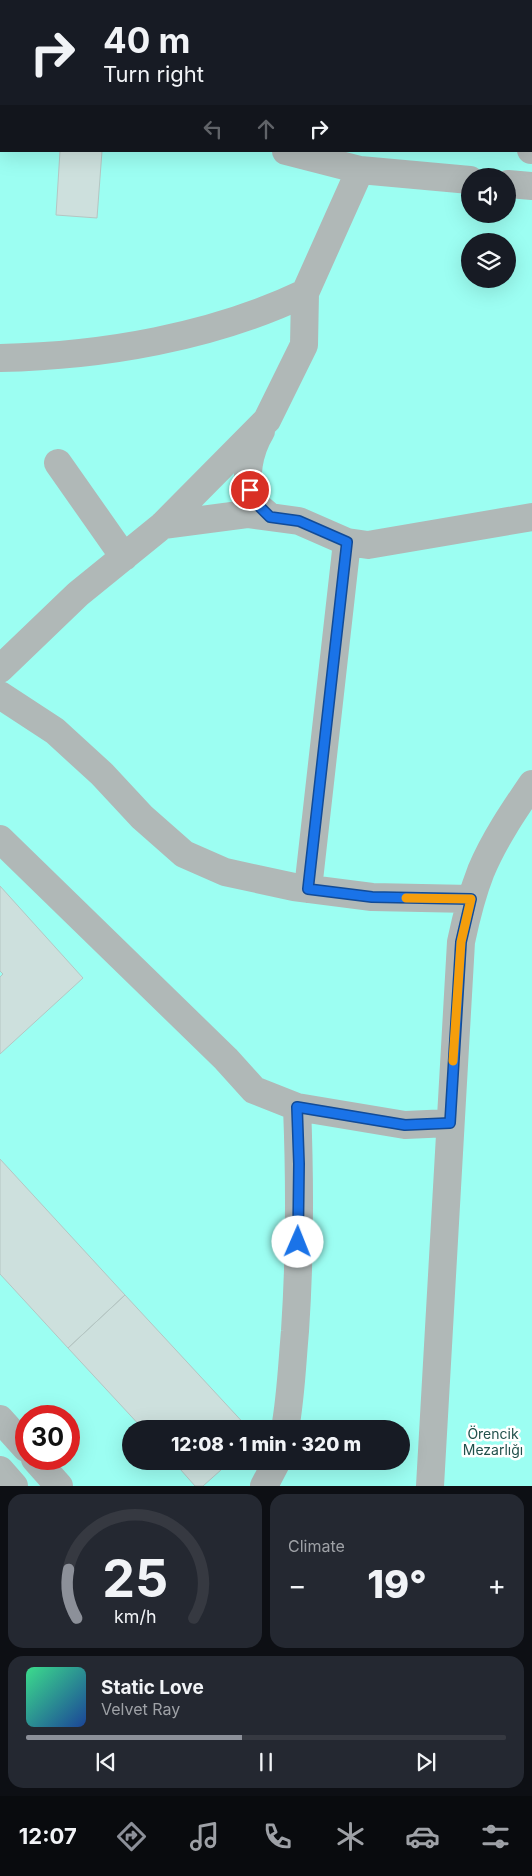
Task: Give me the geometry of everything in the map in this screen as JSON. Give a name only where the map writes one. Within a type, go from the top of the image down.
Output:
[{"type":"street","points":[[290,152],[360,170],[461,179]]},
{"type":"street","points":[[270,517],[254,501],[247,478],[254,444],[304,345],[305,293],[360,170]]},
{"type":"street","points":[[516,185],[532,186]]},
{"type":"street","points":[[0,358],[90,352],[152,343],[272,309],[305,293]]},
{"type":"street","points":[[0,669],[78,594],[163,525],[267,420]]},
{"type":"street","points":[[58,464],[124,557]]},
{"type":"street","points":[[163,525],[247,514],[299,521],[347,542],[368,545],[532,517]]},
{"type":"street","points":[[308,889],[347,542]]},
{"type":"street","points":[[0,695],[55,731],[102,774],[142,817],[184,854],[225,872],[308,889],[372,897],[471,899]]},
{"type":"street","points":[[430,1486],[461,942],[471,899],[482,870],[506,823],[532,784]]},
{"type":"street","points":[[0,839],[226,1059],[254,1090],[297,1107],[405,1125],[450,1123]]},
{"type":"street","points":[[287,1420],[290,1400],[298,1282],[299,1164],[297,1107]]},
{"type":"street","points":[[0,1419],[15,1436]]},
{"type":"street","points":[[0,1470],[14,1486]]},
{"type":"street","points":[[45,1470],[59,1486]]},
{"type":"street","points":[[264,1486],[272,1470]]},
{"type":"green space","name":"Örencik Mezarlığı","points":[[0,152],[532,152],[532,1486],[0,1486]]},
{"type":"building","points":[[60,152],[102,152],[97,218],[56,215]]},
{"type":"building","points":[[0,886],[83,978],[0,1054],[0,977],[3,974],[0,971]]},
{"type":"building","points":[[0,1159],[125,1295],[68,1348],[0,1274]]},
{"type":"building","points":[[125,1295],[241,1420],[135,1420],[68,1348]]},
{"type":"building","points":[[181,1470],[221,1470],[203,1486],[195,1486]]},
{"type":"slow traffic","points":[[406,898],[471,899],[461,942],[453,1061]]},
{"type":"route","points":[[250,490],[254,501],[270,517],[299,521],[347,542],[308,889],[372,897],[471,899],[461,942],[450,1123],[405,1125],[297,1107],[299,1164],[298,1242]]}]
